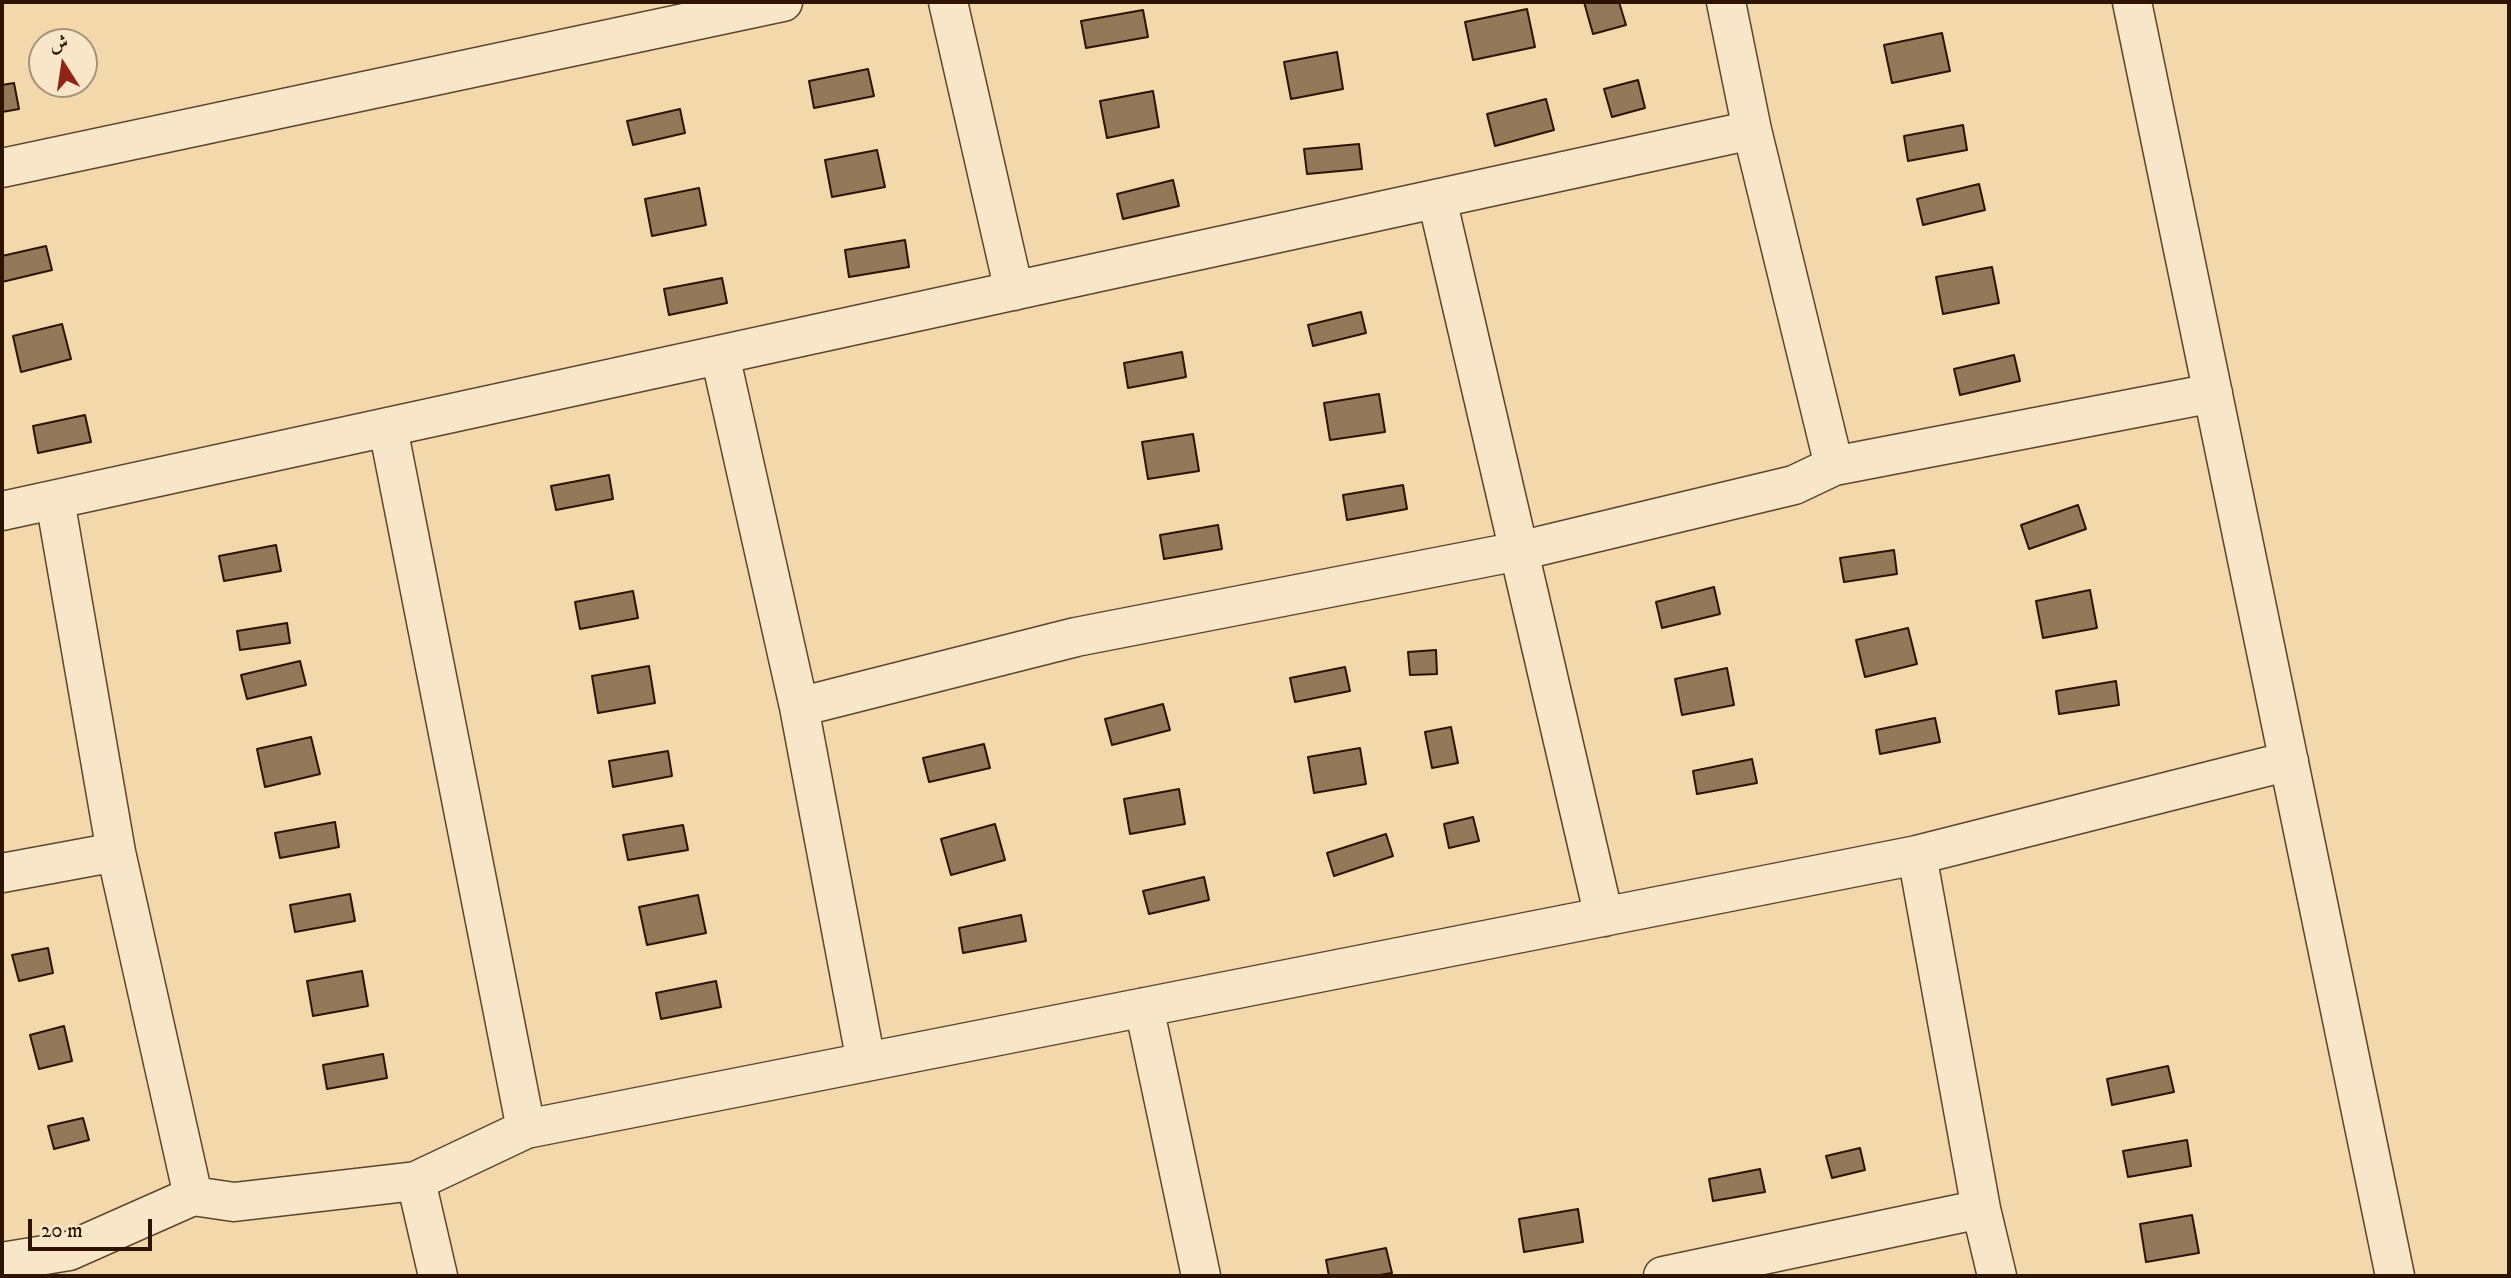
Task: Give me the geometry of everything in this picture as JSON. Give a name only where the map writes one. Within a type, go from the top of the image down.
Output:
[{"type":"street","points":[[2,168],[783,2]]},
{"type":"street","points":[[948,2],[1014,291]]},
{"type":"street","points":[[1726,2],[1752,130],[1834,466]]},
{"type":"street","points":[[2132,2],[2395,1276]]},
{"type":"street","points":[[2,511],[1752,130]]},
{"type":"street","points":[[1437,199],[1604,917]]},
{"type":"street","points":[[720,355],[799,707],[866,1062]]},
{"type":"street","points":[[799,707],[1076,637],[1519,551],[1794,485],[1834,466],[2213,393]]},
{"type":"street","points":[[388,428],[526,1129]]},
{"type":"street","points":[[55,500],[116,852],[192,1196]]},
{"type":"street","points":[[2,1262],[72,1264],[192,1196],[234,1202],[416,1181],[526,1129],[1917,855],[2289,761]]},
{"type":"street","points":[[2,873],[116,852]]},
{"type":"street","points":[[1917,855],[1981,1209],[1997,1276]]},
{"type":"street","points":[[1144,1007],[1201,1276]]},
{"type":"street","points":[[416,1181],[438,1276]]},
{"type":"street","points":[[1663,1276],[1981,1209]]},
{"type":"building","points":[[1584,2],[1619,2],[1626,25],[1593,34]]},
{"type":"building","points":[[1527,9],[1535,47],[1473,60],[1465,22]]},
{"type":"building","points":[[1143,10],[1148,37],[1086,48],[1081,21]]},
{"type":"building","points":[[1942,33],[1950,71],[1892,83],[1884,45]]},
{"type":"building","points":[[1337,52],[1343,89],[1291,99],[1284,62]]},
{"type":"building","points":[[868,69],[874,96],[814,108],[809,81]]},
{"type":"building","points":[[1638,80],[1645,108],[1612,117],[1604,89]]},
{"type":"building","points":[[14,83],[19,109],[2,112],[2,85]]},
{"type":"building","points":[[1153,91],[1159,127],[1107,138],[1100,101]]},
{"type":"building","points":[[1546,99],[1554,130],[1495,146],[1487,114]]},
{"type":"building","points":[[680,109],[685,133],[633,145],[627,121]]},
{"type":"building","points":[[1963,125],[1967,150],[1908,161],[1904,136]]},
{"type":"building","points":[[1359,144],[1362,169],[1307,174],[1304,149]]},
{"type":"building","points":[[877,150],[885,187],[832,197],[825,160]]},
{"type":"building","points":[[1173,180],[1179,206],[1123,219],[1117,194]]},
{"type":"building","points":[[1979,184],[1985,210],[1923,225],[1917,199]]},
{"type":"building","points":[[699,188],[706,225],[652,236],[645,199]]},
{"type":"building","points":[[905,240],[909,267],[849,277],[845,250]]},
{"type":"building","points":[[46,246],[52,270],[2,282],[2,256]]},
{"type":"building","points":[[1992,267],[1999,303],[1943,314],[1936,277]]},
{"type":"building","points":[[722,278],[727,303],[669,315],[664,289]]},
{"type":"building","points":[[1361,312],[1366,333],[1313,346],[1308,325]]},
{"type":"building","points":[[62,324],[71,359],[21,372],[13,336]]},
{"type":"building","points":[[1182,352],[1186,377],[1128,388],[1124,363]]},
{"type":"building","points":[[2014,355],[2020,381],[1960,395],[1954,369]]},
{"type":"building","points":[[1379,394],[1385,432],[1330,440],[1324,403]]},
{"type":"building","points":[[85,415],[91,442],[38,453],[33,426]]},
{"type":"building","points":[[1193,434],[1199,471],[1148,479],[1142,442]]},
{"type":"building","points":[[609,475],[613,499],[556,510],[551,486]]},
{"type":"building","points":[[1403,485],[1407,509],[1347,520],[1343,495]]},
{"type":"building","points":[[2078,505],[2086,529],[2029,549],[2021,525]]},
{"type":"building","points":[[1218,525],[1222,549],[1164,559],[1160,535]]},
{"type":"building","points":[[276,545],[281,571],[224,581],[219,556]]},
{"type":"building","points":[[1894,550],[1897,574],[1844,582],[1840,558]]},
{"type":"building","points":[[1714,587],[1720,614],[1662,628],[1656,602]]},
{"type":"building","points":[[2090,590],[2097,628],[2043,638],[2036,601]]},
{"type":"building","points":[[633,591],[638,618],[580,629],[575,602]]},
{"type":"building","points":[[287,623],[290,643],[240,650],[237,631]]},
{"type":"building","points":[[1908,628],[1917,664],[1865,677],[1856,640]]},
{"type":"building","points":[[1436,650],[1437,674],[1410,675],[1408,652]]},
{"type":"building","points":[[300,661],[306,685],[247,699],[241,675]]},
{"type":"building","points":[[649,666],[655,703],[598,713],[592,676]]},
{"type":"building","points":[[1345,667],[1350,691],[1295,702],[1290,678]]},
{"type":"building","points":[[1727,668],[1734,705],[1682,715],[1675,679]]},
{"type":"building","points":[[2116,681],[2119,705],[2059,714],[2056,691]]},
{"type":"building","points":[[1163,704],[1170,730],[1112,745],[1105,719]]},
{"type":"building","points":[[1935,718],[1940,742],[1880,754],[1876,730]]},
{"type":"building","points":[[1451,727],[1458,763],[1432,768],[1425,732]]},
{"type":"building","points":[[311,737],[320,774],[265,787],[257,749]]},
{"type":"building","points":[[984,744],[990,768],[929,782],[923,758]]},
{"type":"building","points":[[1360,748],[1366,784],[1314,793],[1308,757]]},
{"type":"building","points":[[668,751],[672,776],[613,787],[609,761]]},
{"type":"building","points":[[1752,759],[1757,783],[1697,794],[1693,771]]},
{"type":"building","points":[[1179,789],[1185,824],[1130,834],[1124,799]]},
{"type":"building","points":[[1473,817],[1479,841],[1449,848],[1444,824]]},
{"type":"building","points":[[335,822],[339,847],[280,858],[275,833]]},
{"type":"building","points":[[995,824],[1005,860],[951,875],[941,839]]},
{"type":"building","points":[[683,825],[688,850],[628,860],[623,835]]},
{"type":"building","points":[[1386,834],[1393,856],[1334,876],[1327,853]]},
{"type":"building","points":[[1204,877],[1209,900],[1149,914],[1143,891]]},
{"type":"building","points":[[350,894],[355,921],[295,932],[290,905]]},
{"type":"building","points":[[698,895],[706,933],[647,945],[639,907]]},
{"type":"building","points":[[1021,915],[1026,941],[963,953],[959,928]]},
{"type":"building","points":[[48,948],[53,973],[19,981],[12,955]]},
{"type":"building","points":[[362,971],[368,1006],[313,1016],[307,981]]},
{"type":"building","points":[[716,981],[721,1007],[661,1019],[656,993]]},
{"type":"building","points":[[64,1026],[72,1061],[39,1069],[30,1035]]},
{"type":"building","points":[[383,1054],[387,1078],[327,1089],[323,1065]]},
{"type":"building","points":[[2168,1066],[2174,1092],[2112,1105],[2107,1079]]},
{"type":"building","points":[[83,1118],[89,1140],[54,1149],[48,1126]]},
{"type":"building","points":[[2187,1140],[2191,1166],[2128,1177],[2123,1151]]},
{"type":"building","points":[[1860,1148],[1865,1170],[1832,1178],[1826,1156]]},
{"type":"building","points":[[1760,1169],[1765,1192],[1713,1201],[1709,1179]]},
{"type":"building","points":[[1578,1209],[1583,1242],[1524,1252],[1519,1219]]},
{"type":"building","points":[[2192,1215],[2199,1253],[2146,1262],[2140,1224]]},
{"type":"building","points":[[1386,1248],[1392,1273],[1329,1276],[1326,1260]]}]
